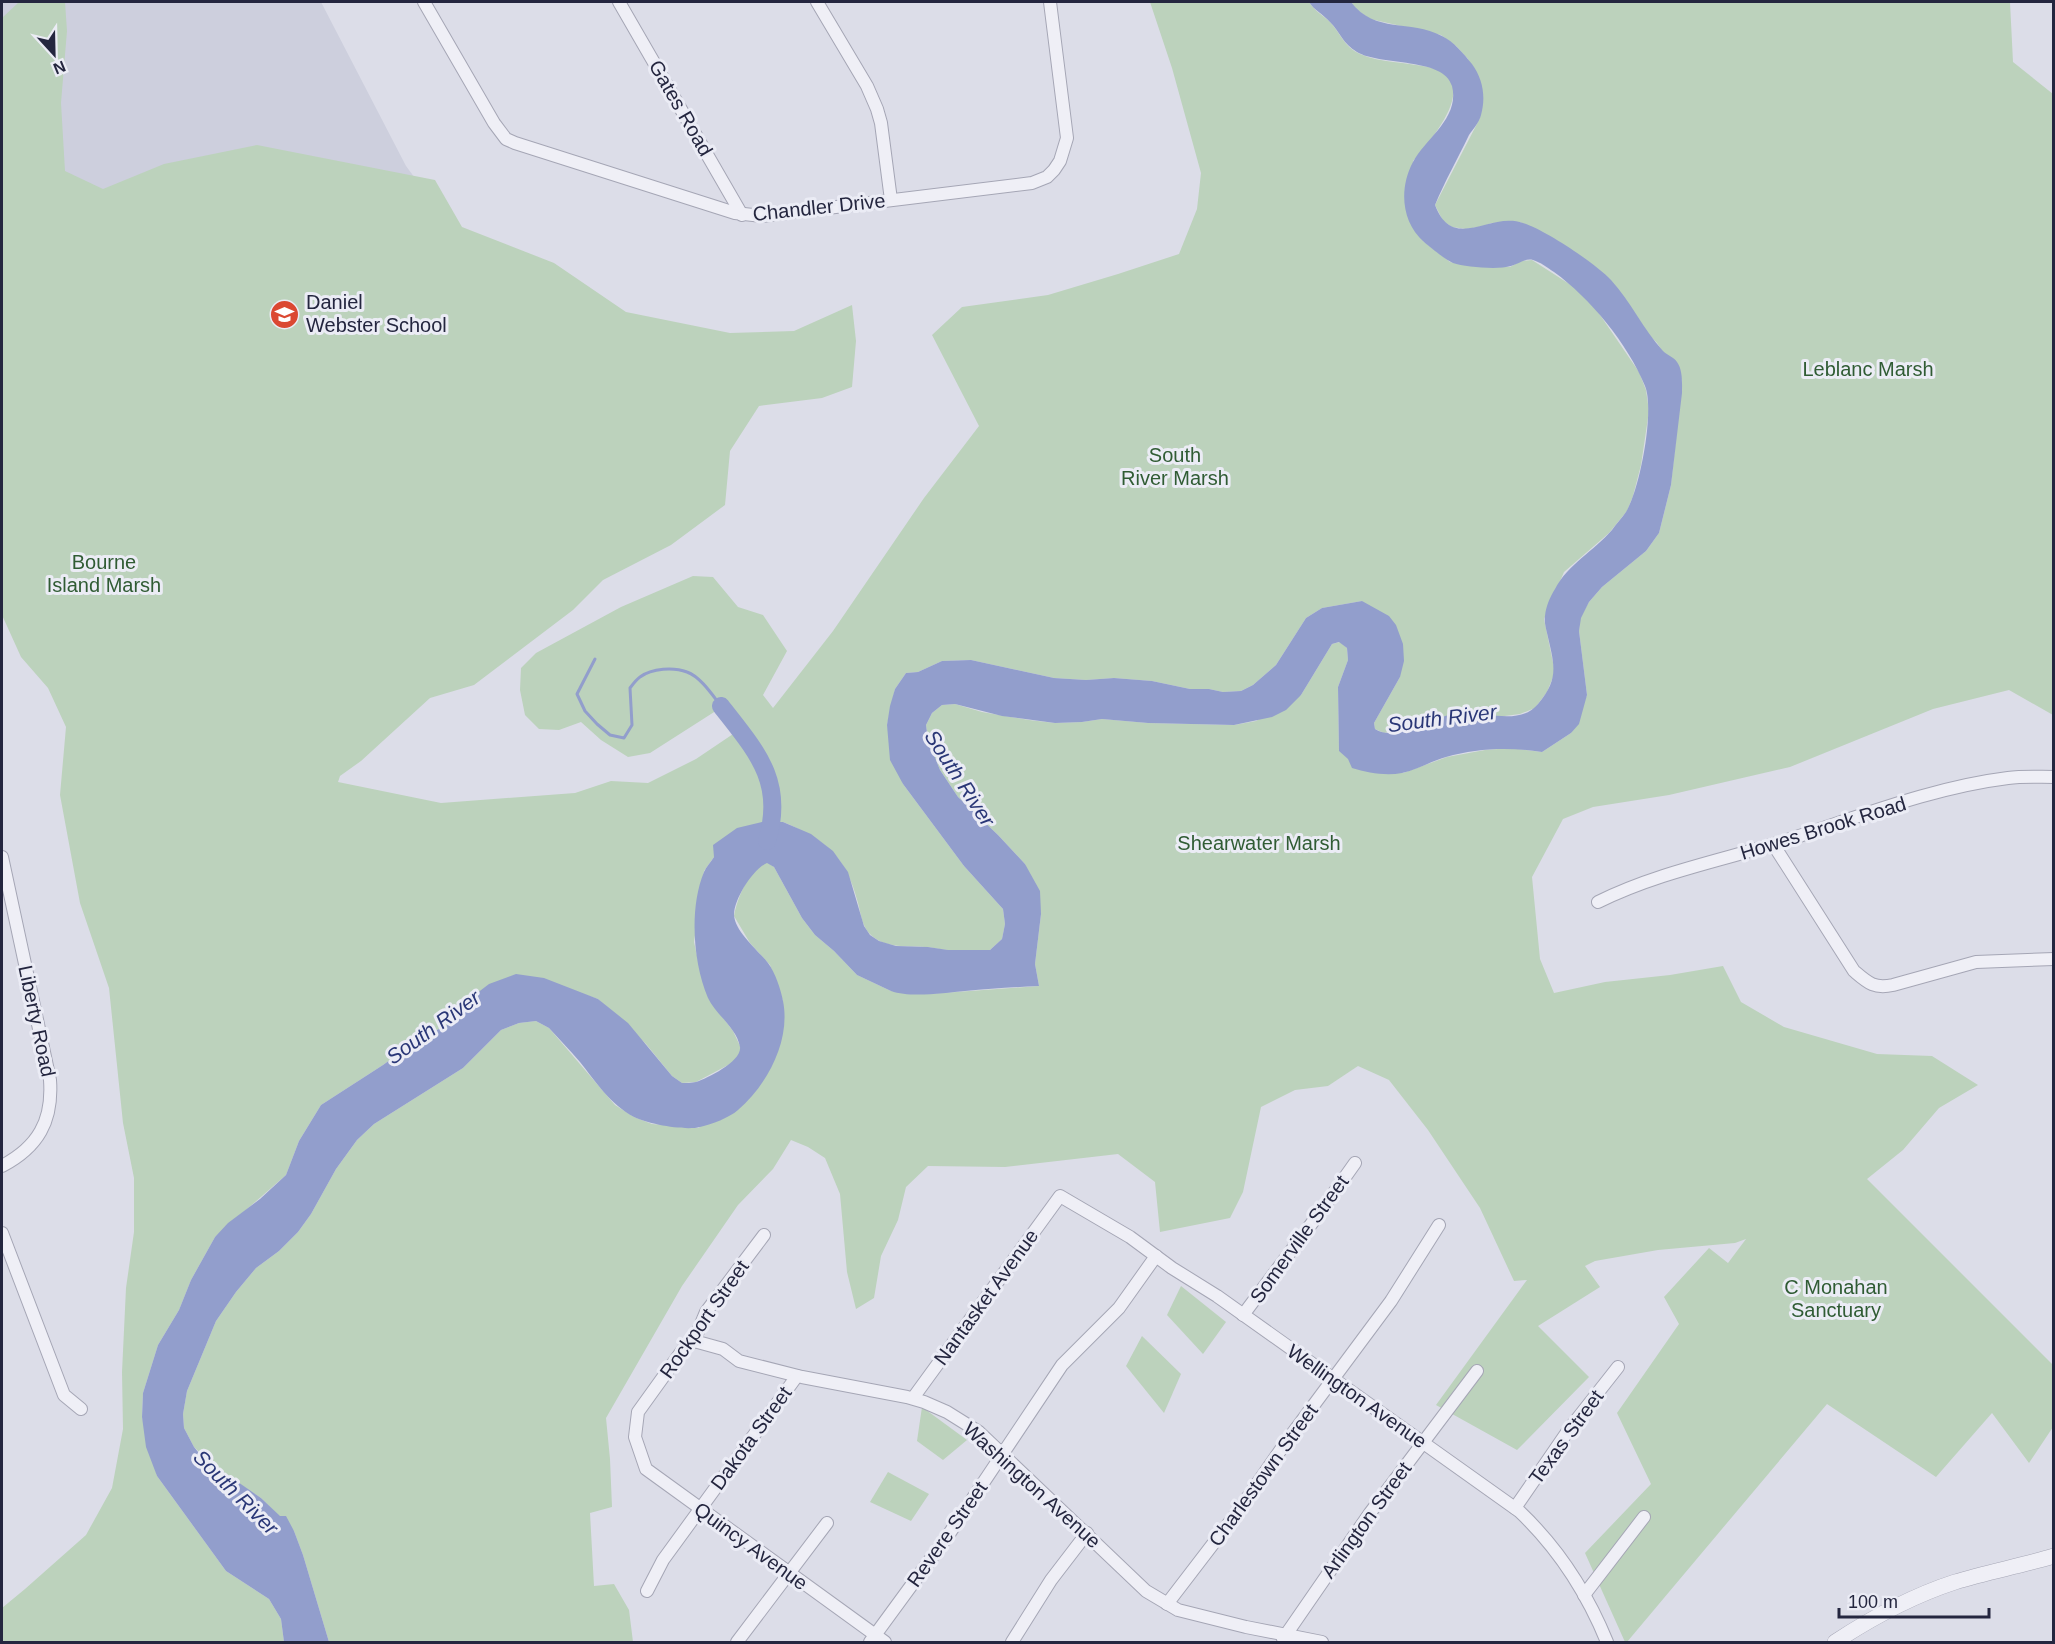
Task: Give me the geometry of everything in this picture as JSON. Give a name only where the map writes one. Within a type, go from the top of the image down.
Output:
[{"type":"street","name":"Chandler Drive","points":[[424,2],[494,123],[506,139],[515,144],[742,215],[762,216],[1032,183],[1047,177],[1060,161],[1067,138],[1050,2]]},
{"type":"street","name":"Gates Road","points":[[619,2],[742,215]]},
{"type":"street","points":[[817,2],[867,86],[877,109],[881,123],[891,200]]},
{"type":"street","name":"Howes Brook Road","points":[[1598,902],[1624,889],[1929,795],[1973,784],[2026,776],[2054,777]]},
{"type":"street","points":[[1773,844],[1854,971],[1865,981],[1874,985],[1883,987],[1893,985],[1976,962],[2054,959]]},
{"type":"street","name":"Liberty Road","points":[[2,857],[51,1093],[50,1112],[36,1140],[17,1157],[2,1166]]},
{"type":"street","name":"Somerville Street","points":[[1243,1315],[1355,1163]]},
{"type":"street","name":"Wellington Avenue","points":[[1060,1196],[1130,1237],[1515,1508],[1539,1529],[1564,1562],[1599,1621],[1607,1642]]},
{"type":"street","name":"Nantasket Avenue","points":[[913,1398],[1060,1196]]},
{"type":"street","name":"Charlestown Street","points":[[1167,1604],[1239,1510],[1401,1287],[1439,1225]]},
{"type":"street","points":[[2,1233],[64,1395],[81,1409]]},
{"type":"street","name":"Rockport Street","points":[[635,1436],[636,1420],[643,1403],[684,1348],[694,1341],[706,1312],[764,1235]]},
{"type":"street","name":"Revere Street","points":[[877,1640],[1062,1365],[1119,1308],[1156,1256]]},
{"type":"street","name":"Washington Avenue","points":[[694,1341],[723,1349],[739,1361],[797,1376],[913,1398],[948,1412],[979,1432],[1146,1591],[1167,1604],[1204,1618],[1283,1639],[1323,1642]]},
{"type":"street","name":"Texas Street","points":[[1515,1508],[1570,1428],[1618,1366]]},
{"type":"street","name":"Arlington Street","points":[[1283,1639],[1370,1513],[1477,1371]]},
{"type":"street","name":"Dakota Street","points":[[647,1591],[663,1560],[797,1376]]},
{"type":"street","name":"Quincy Avenue","points":[[635,1436],[646,1469],[877,1640]]},
{"type":"street","points":[[1584,1595],[1644,1517]]},
{"type":"street","points":[[737,1642],[827,1523]]},
{"type":"street","points":[[1012,1642],[1051,1580],[1086,1533]]},
{"type":"street","points":[[1835,1642],[1890,1609],[1925,1593],[1956,1582],[2054,1556]]},
{"type":"shaded area","points":[[2,2],[321,2],[406,166],[432,201],[2,232]]},
{"type":"green space","points":[[19,2],[65,2],[67,31],[61,103],[65,171],[103,189],[164,164],[257,145],[435,180],[462,227],[554,263],[626,312],[730,333],[794,331],[852,305],[856,341],[852,387],[822,398],[759,406],[730,451],[725,505],[671,545],[603,580],[573,610],[474,685],[430,698],[361,761],[340,776],[338,782],[441,803],[575,793],[611,781],[648,783],[696,759],[739,730],[722,707],[650,753],[628,757],[601,740],[581,722],[559,730],[539,729],[525,715],[520,690],[521,668],[536,653],[621,607],[693,576],[713,577],[738,607],[763,615],[787,651],[763,695],[773,708],[833,631],[924,498],[979,426],[932,335],[962,307],[1048,295],[1179,254],[1197,209],[1201,173],[1172,68],[1150,2],[1309,2],[1329,21],[1346,43],[1360,54],[1376,59],[1428,67],[1444,74],[1452,84],[1453,96],[1449,111],[1413,161],[1423,241],[1450,262],[1465,265],[1510,267],[1521,261],[1532,260],[1574,287],[1596,309],[1639,372],[1646,390],[1649,411],[1641,465],[1633,496],[1627,511],[1609,533],[1564,572],[1544,619],[1555,672],[1547,692],[1535,708],[1520,714],[1497,717],[1465,713],[1384,733],[1375,729],[1374,723],[1400,677],[1362,601],[1322,608],[1306,618],[1276,665],[1253,685],[1241,691],[1190,689],[1152,681],[1114,678],[1086,680],[1054,678],[971,660],[942,661],[918,672],[906,673],[895,689],[887,725],[903,784],[964,866],[1003,909],[1005,924],[1002,939],[990,950],[945,950],[897,946],[878,940],[869,933],[864,925],[853,887],[840,861],[822,843],[783,822],[714,857],[704,871],[694,942],[709,999],[733,1031],[741,1048],[738,1058],[730,1064],[696,1082],[682,1083],[672,1076],[646,1044],[598,999],[577,992],[468,1000],[454,1022],[422,1037],[321,1105],[299,1141],[286,1175],[215,1237],[191,1280],[179,1310],[158,1345],[143,1393],[142,1417],[157,1476],[226,1571],[269,1599],[281,1619],[284,1642],[2,1642],[2,1608],[86,1535],[112,1488],[123,1429],[122,1372],[126,1288],[134,1232],[134,1178],[123,1123],[109,988],[80,903],[60,795],[66,727],[48,688],[21,657],[2,615],[2,18]]},
{"type":"green space","points":[[1351,2],[2010,2],[2013,62],[2053,94],[2053,715],[2009,690],[1933,709],[1790,767],[1669,795],[1593,807],[1563,819],[1532,877],[1540,959],[1554,993],[1605,982],[1723,966],[1741,1002],[1784,1027],[1877,1054],[1932,1056],[1978,1085],[1939,1108],[1903,1150],[1867,1179],[2053,1365],[2053,1427],[2029,1463],[1992,1413],[1936,1477],[1827,1404],[1625,1642],[1585,1553],[1651,1484],[1617,1413],[1679,1324],[1664,1297],[1709,1248],[1728,1263],[1746,1239],[1735,1243],[1658,1250],[1595,1261],[1585,1266],[1600,1287],[1538,1326],[1589,1377],[1517,1450],[1436,1405],[1527,1280],[1514,1281],[1480,1208],[1428,1130],[1389,1080],[1358,1066],[1328,1086],[1295,1090],[1261,1107],[1243,1192],[1230,1218],[1160,1232],[1155,1182],[1118,1154],[1005,1167],[928,1166],[906,1187],[898,1220],[881,1256],[874,1298],[856,1309],[847,1272],[840,1194],[825,1158],[791,1140],[773,1169],[738,1205],[682,1286],[606,1418],[612,1507],[590,1513],[594,1586],[614,1584],[629,1610],[633,1642],[329,1642],[294,1531],[261,1498],[218,1470],[194,1447],[184,1428],[183,1414],[187,1391],[216,1321],[256,1268],[279,1251],[298,1232],[311,1214],[336,1169],[357,1140],[374,1124],[463,1068],[501,1030],[519,1023],[536,1021],[549,1028],[615,1105],[634,1117],[652,1124],[699,1128],[783,1001],[770,965],[750,943],[734,916],[738,900],[749,878],[754,871],[767,862],[774,867],[802,918],[815,935],[857,975],[891,991],[917,994],[1039,986],[1035,964],[1041,914],[1025,864],[958,797],[940,770],[928,740],[926,725],[932,713],[942,705],[955,704],[982,712],[1055,723],[1102,719],[1148,723],[1234,725],[1256,721],[1301,695],[1332,644],[1340,642],[1347,648],[1348,660],[1338,687],[1339,751],[1403,773],[1447,757],[1485,750],[1510,748],[1542,752],[1571,733],[1587,695],[1579,631],[1580,618],[1589,602],[1602,587],[1646,551],[1659,533],[1671,485],[1682,380],[1657,343],[1558,242],[1520,222],[1491,223],[1466,229],[1452,227],[1443,221],[1435,205],[1480,118],[1468,59],[1441,35],[1370,19],[1357,10]]},
{"type":"green space","points":[[1181,1286],[1226,1322],[1203,1354],[1167,1315]]},
{"type":"green space","points":[[1142,1336],[1181,1374],[1164,1413],[1126,1366]]},
{"type":"green space","points":[[922,1407],[967,1440],[943,1460],[917,1441]]},
{"type":"green space","points":[[888,1472],[929,1494],[911,1521],[870,1502]]},
{"type":"water","name":"South River","points":[[1309,2],[1351,2],[1360,12],[1371,18],[1430,31],[1446,38],[1458,48],[1479,76],[1483,102],[1479,121],[1469,135],[1435,205],[1443,219],[1452,226],[1462,229],[1498,222],[1523,223],[1582,256],[1611,280],[1656,343],[1679,365],[1682,393],[1671,485],[1659,533],[1646,551],[1602,587],[1589,602],[1581,618],[1579,631],[1587,695],[1579,724],[1571,733],[1542,752],[1518,749],[1482,750],[1446,757],[1396,774],[1377,774],[1352,768],[1348,759],[1339,751],[1338,687],[1348,660],[1347,648],[1339,642],[1332,644],[1301,695],[1286,710],[1272,717],[1234,725],[1148,723],[1102,719],[1055,723],[1002,716],[955,704],[942,705],[932,713],[926,725],[928,740],[940,770],[958,797],[1025,864],[1040,891],[1041,914],[1035,964],[1039,986],[927,994],[891,991],[857,975],[815,935],[802,918],[774,867],[767,863],[756,871],[745,885],[737,901],[734,915],[738,928],[768,963],[775,976],[785,1016],[780,1046],[767,1075],[749,1100],[734,1113],[715,1122],[693,1128],[667,1126],[634,1117],[611,1099],[549,1028],[536,1021],[519,1023],[501,1030],[463,1068],[374,1124],[357,1140],[336,1169],[311,1214],[298,1232],[279,1251],[256,1268],[216,1321],[187,1391],[183,1414],[184,1428],[203,1458],[261,1498],[280,1516],[286,1516],[294,1531],[329,1642],[284,1642],[281,1619],[269,1599],[226,1571],[157,1476],[146,1447],[142,1417],[143,1393],[158,1345],[179,1310],[191,1280],[215,1237],[228,1223],[260,1199],[286,1175],[299,1141],[321,1105],[422,1037],[454,1022],[468,1000],[489,984],[516,974],[544,978],[598,999],[628,1023],[672,1076],[682,1083],[696,1082],[723,1068],[736,1058],[740,1047],[735,1034],[708,998],[703,984],[696,952],[696,902],[704,872],[714,857],[713,845],[737,828],[762,822],[783,822],[811,834],[833,851],[848,872],[864,926],[870,935],[879,941],[896,946],[990,950],[1002,939],[1005,924],[1003,909],[964,866],[903,784],[890,760],[887,725],[890,706],[895,689],[906,673],[918,672],[942,661],[971,660],[1054,678],[1086,680],[1114,678],[1152,681],[1190,689],[1241,691],[1253,685],[1276,665],[1306,618],[1322,608],[1362,601],[1389,616],[1396,625],[1403,644],[1404,661],[1400,677],[1374,723],[1375,729],[1390,733],[1399,732],[1444,716],[1469,713],[1500,716],[1521,715],[1530,711],[1545,695],[1550,686],[1553,670],[1545,623],[1547,605],[1560,580],[1612,530],[1626,512],[1631,501],[1641,468],[1647,430],[1648,397],[1645,386],[1629,354],[1607,323],[1581,295],[1547,267],[1530,260],[1498,268],[1453,263],[1416,234],[1407,215],[1404,193],[1406,183],[1413,162],[1447,118],[1453,97],[1452,86],[1447,77],[1437,70],[1357,52]]},
{"type":"waterway","points":[[595,659],[577,694],[585,711],[610,735],[624,738],[632,725],[630,688],[639,678],[651,672],[676,669],[692,674],[721,706]]},
{"type":"waterway","points":[[721,706],[756,753],[770,784],[772,820],[767,841]]},
{"type":"place","name":"Daniel Webster School","points":[[285,314]]},
{"type":"park label","name":"Leblanc Marsh","points":[[1868,369]]},
{"type":"park label","name":"South River Marsh","points":[[1175,466]]},
{"type":"park label","name":"Bourne Island Marsh","points":[[104,574]]},
{"type":"park label","name":"Shearwater Marsh","points":[[1259,843]]},
{"type":"park label","name":"C Monahan Sanctuary","points":[[1836,1298]]}]
